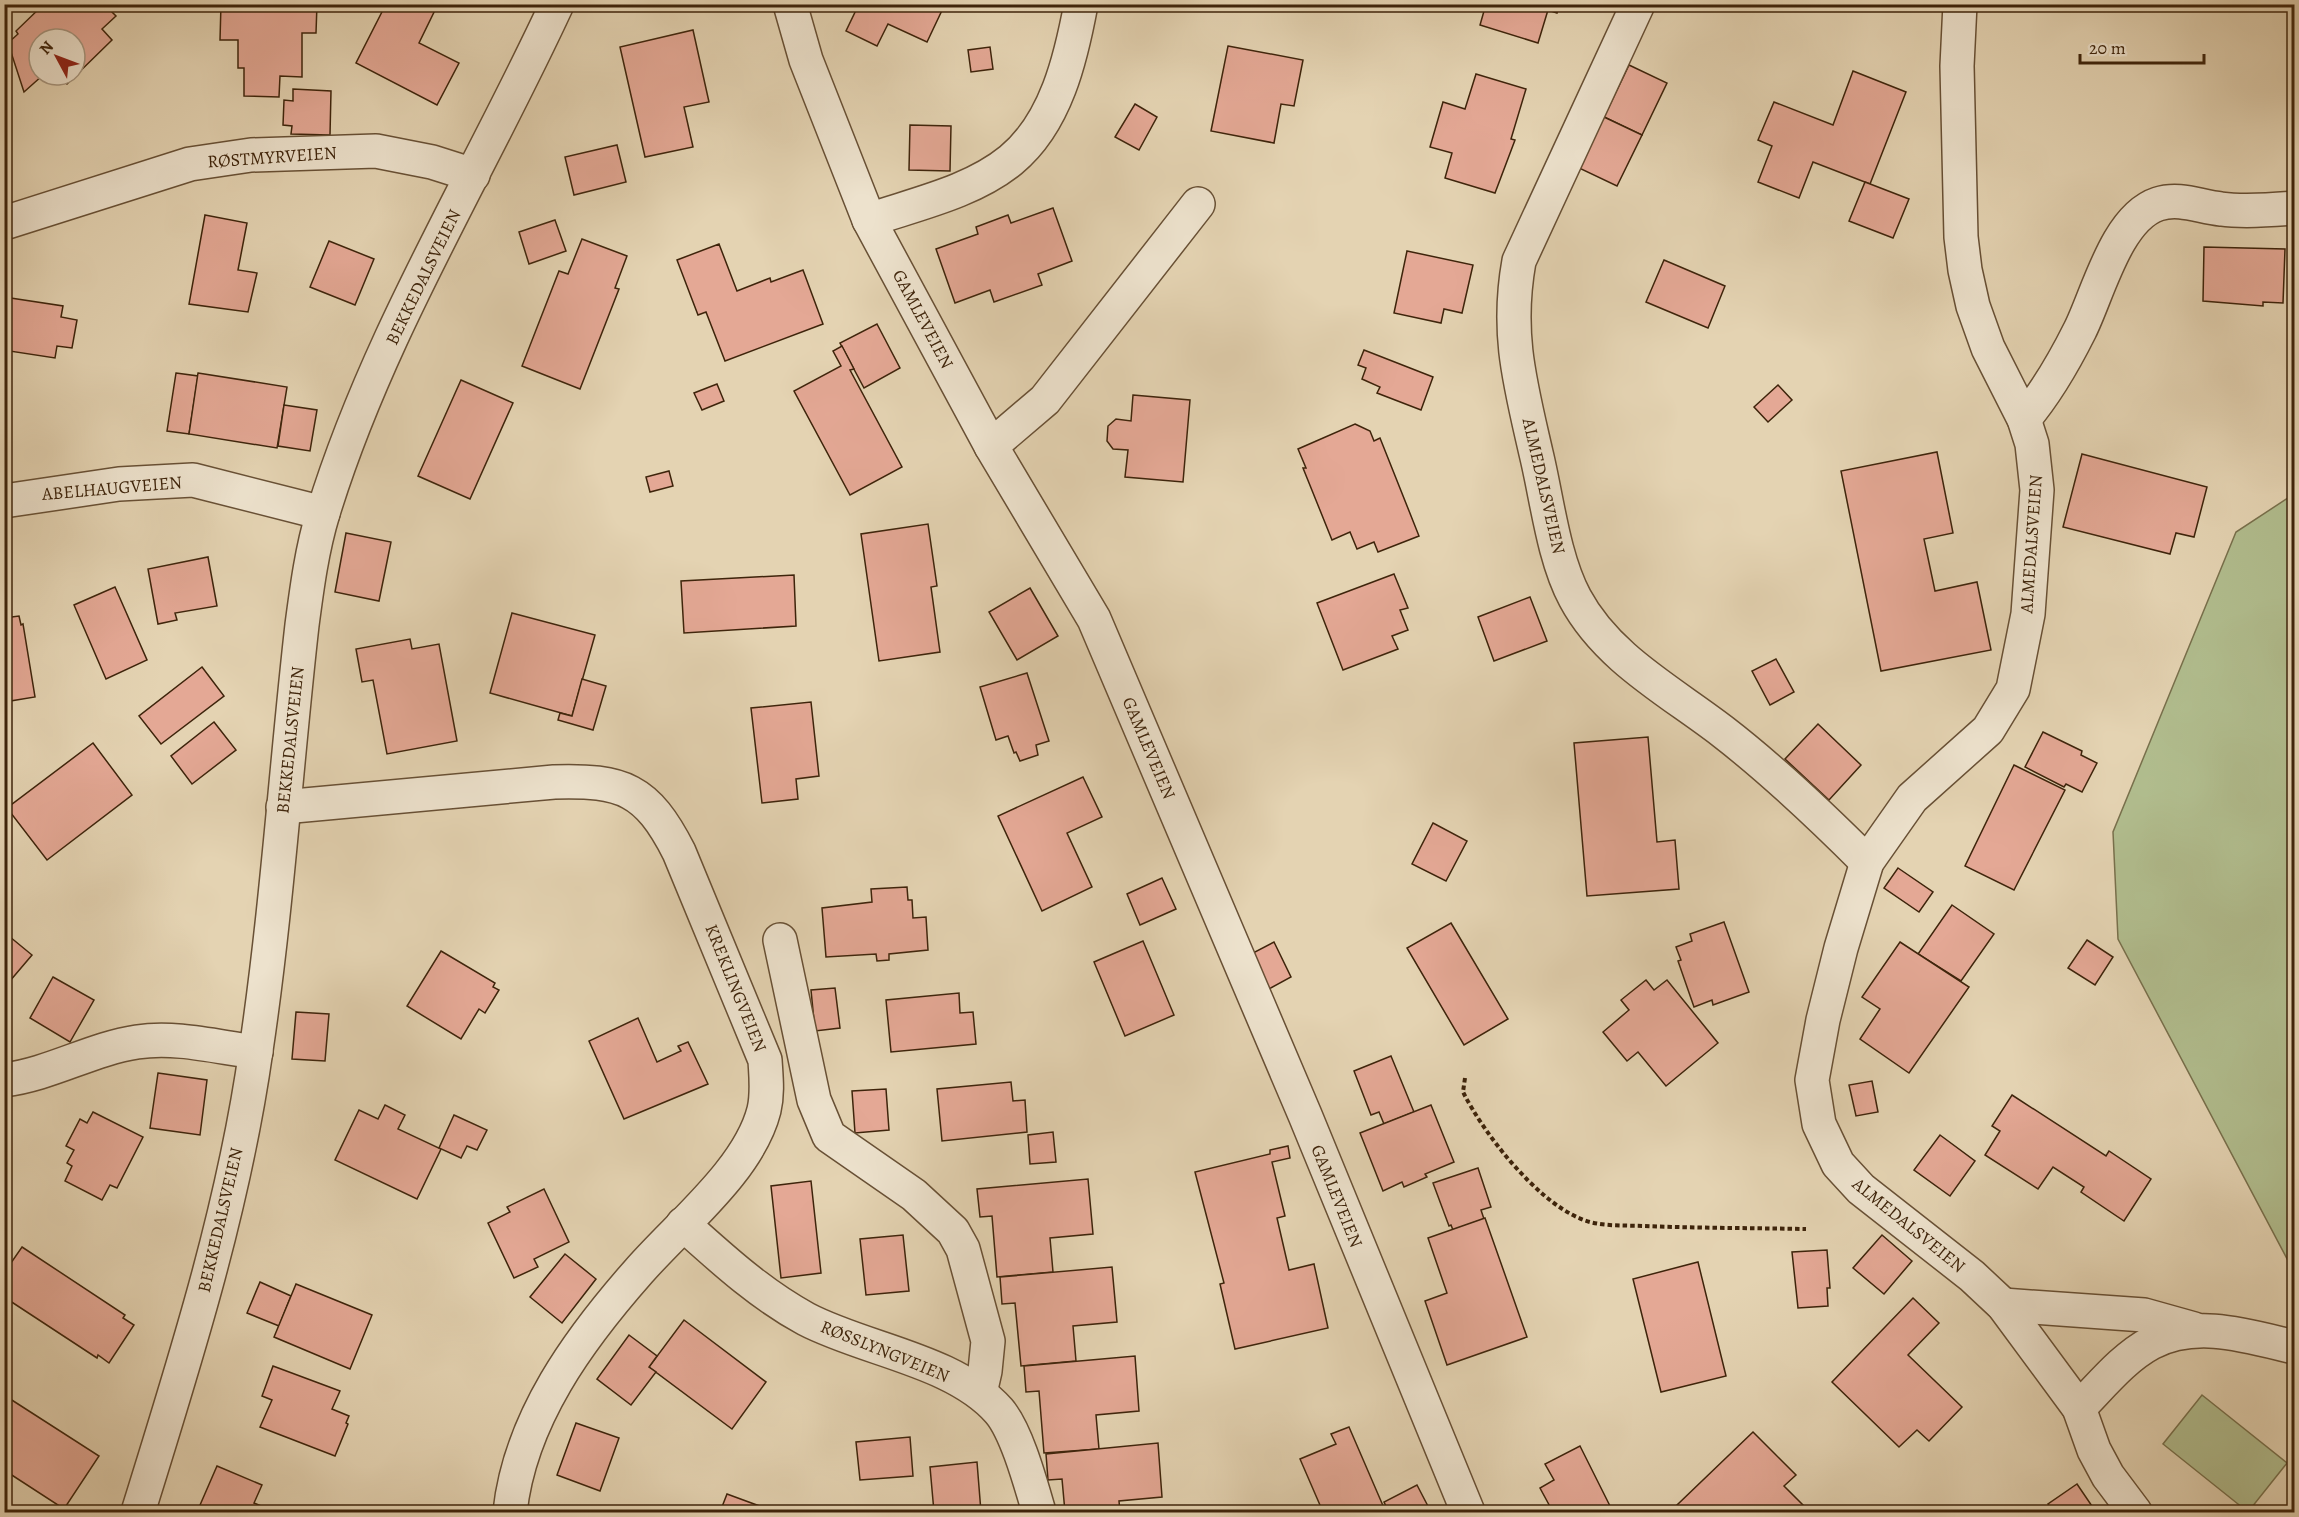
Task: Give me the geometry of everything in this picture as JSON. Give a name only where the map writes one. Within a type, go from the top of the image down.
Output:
[{"type":"street","name":"BEKKEDALSVEIEN","points":[[138,1512],[194,1334],[233,1167],[256,1052],[310,569],[323,513],[358,417],[405,311],[557,4]]},
{"type":"street","name":"GAMLEVEIEN","points":[[790,4],[806,60],[869,220],[991,446],[1094,619],[1305,1115],[1468,1512]]},
{"type":"street","points":[[869,220],[951,193],[991,174],[1012,159],[1039,129],[1055,97],[1073,50],[1082,4]]},
{"type":"street","name":"ALMEDALSVEIEN","points":[[1638,4],[1519,261],[1513,294],[1512,328],[1522,392],[1557,547],[1574,596],[1588,620],[1611,645],[1642,673],[1761,763],[1807,802],[1867,862]]},
{"type":"street","name":"ALMEDALSVEIEN","points":[[1960,4],[1957,78],[1961,237],[1973,306],[1989,348],[2024,419],[2032,444],[2037,490],[2028,614],[2013,689],[1988,730],[1912,798],[1867,862],[1840,948],[1812,1080],[1818,1124],[1838,1164],[1861,1189],[1972,1276],[2003,1305],[2079,1408],[2094,1450],[2108,1476],[2135,1512]]},
{"type":"street","name":"RØSTMYRVEIEN","points":[[4,223],[190,164],[251,155],[376,151],[432,162],[473,175]]},
{"type":"street","points":[[2024,419],[2044,394],[2080,329],[2117,244],[2126,230],[2146,211],[2157,204],[2174,201],[2221,210],[2295,208]]},
{"type":"street","points":[[991,446],[1045,400],[1198,204]]},
{"type":"street","name":"ABELHAUGVEIEN","points":[[4,501],[119,484],[193,480],[323,513]]},
{"type":"street","name":"KREKLINGVEIEN","points":[[283,807],[554,782],[596,781],[618,787],[649,806],[664,824],[679,852],[754,1029],[766,1068],[767,1085],[764,1110],[753,1138],[731,1170],[596,1323],[559,1374],[522,1457],[510,1512]]},
{"type":"street","points":[[780,940],[814,1100],[829,1136],[914,1195],[953,1231],[963,1249],[988,1341],[986,1371],[980,1392]]},
{"type":"street","points":[[4,1080],[25,1077],[97,1052],[137,1042],[174,1041],[256,1052]]},
{"type":"street","name":"RØSSLYNGVEIEN","points":[[683,1224],[731,1268],[807,1319],[934,1370],[980,1392],[1001,1412],[1026,1468],[1039,1512]]},
{"type":"street","points":[[2003,1305],[2144,1315],[2198,1330]]},
{"type":"street","points":[[2079,1408],[2129,1358],[2149,1344],[2169,1335],[2198,1330],[2224,1331],[2295,1347]]},
{"type":"path","points":[[1465,1078],[1463,1092],[1491,1139],[1536,1186],[1565,1211],[1580,1219],[1610,1225],[1652,1227],[1806,1229]]},
{"type":"green space","points":[[2294,494],[2294,1272],[2118,939],[2113,832],[2236,532]]},
{"type":"green space","points":[[2202,1395],[2287,1463],[2248,1512],[2163,1444]]},
{"type":"building","points":[[44,4],[121,4],[112,12],[116,16],[102,29],[112,40],[87,64],[87,27],[27,27],[27,87],[30,87],[24,92],[8,43],[18,34],[16,31]]},
{"type":"building","points":[[221,4],[317,4],[316,33],[302,33],[302,77],[280,76],[279,97],[244,96],[244,68],[238,68],[238,40],[220,40]]},
{"type":"building","points":[[386,4],[438,4],[419,43],[459,63],[437,105],[356,63]]},
{"type":"building","points":[[859,4],[945,4],[927,42],[888,24],[877,46],[846,31]]},
{"type":"building","points":[[1486,4],[1560,4],[1557,13],[1548,10],[1538,43],[1480,25]]},
{"type":"building","points":[[693,30],[709,102],[684,107],[693,147],[645,157],[620,47]]},
{"type":"building","points":[[1228,46],[1303,60],[1294,106],[1281,104],[1274,143],[1211,131]]},
{"type":"building","points":[[990,47],[993,69],[971,72],[968,50]]},
{"type":"building","points":[[1629,65],[1667,83],[1642,135],[1604,117]]},
{"type":"building","points":[[1853,71],[1906,92],[1870,184],[1813,162],[1799,198],[1758,182],[1772,146],[1758,140],[1774,102],[1833,125]]},
{"type":"building","points":[[1476,74],[1526,89],[1511,139],[1515,140],[1495,193],[1445,178],[1452,153],[1430,147],[1443,102],[1465,109]]},
{"type":"building","points":[[293,89],[331,91],[330,135],[291,134],[292,126],[283,125],[284,100],[293,101]]},
{"type":"building","points":[[1135,104],[1157,117],[1139,150],[1115,137]]},
{"type":"building","points":[[1604,117],[1642,135],[1617,186],[1579,168]]},
{"type":"building","points":[[910,125],[951,126],[950,171],[909,170]]},
{"type":"building","points":[[617,145],[626,182],[574,195],[565,157]]},
{"type":"building","points":[[1865,182],[1909,199],[1893,238],[1849,221]]},
{"type":"building","points":[[1053,208],[1072,261],[1038,274],[1042,285],[994,302],[990,290],[955,303],[936,249],[978,234],[976,227],[1008,215],[1011,223]]},
{"type":"building","points":[[205,215],[247,223],[238,270],[257,273],[248,312],[189,304]]},
{"type":"building","points":[[555,220],[566,251],[529,264],[519,232]]},
{"type":"building","points":[[582,239],[627,256],[615,288],[619,289],[580,389],[522,366],[559,271],[568,274]]},
{"type":"building","points":[[329,241],[374,259],[355,305],[310,287]]},
{"type":"building","points":[[719,244],[737,291],[770,278],[771,282],[803,270],[823,324],[725,361],[706,312],[698,315],[677,260]]},
{"type":"building","points":[[2204,247],[2285,249],[2283,303],[2263,302],[2263,306],[2203,301]]},
{"type":"building","points":[[1407,251],[1473,265],[1462,313],[1444,309],[1441,323],[1394,313]]},
{"type":"building","points":[[1664,260],[1725,286],[1708,328],[1646,302]]},
{"type":"building","points":[[4,297],[63,306],[61,317],[77,320],[72,348],[57,346],[55,358],[10,351],[7,372],[4,371]]},
{"type":"building","points":[[877,324],[900,368],[864,388],[840,343]]},
{"type":"building","points":[[842,346],[854,369],[850,370],[902,467],[850,495],[794,391],[841,366],[833,351]]},
{"type":"building","points":[[1364,350],[1433,377],[1421,410],[1377,393],[1380,387],[1362,379],[1366,368],[1358,365]]},
{"type":"building","points":[[176,373],[198,376],[189,434],[167,431]]},
{"type":"building","points":[[198,373],[287,387],[277,448],[189,434]]},
{"type":"building","points":[[461,380],[513,403],[470,499],[418,476]]},
{"type":"building","points":[[717,384],[724,401],[702,410],[694,393]]},
{"type":"building","points":[[1778,385],[1792,400],[1768,422],[1754,407]]},
{"type":"building","points":[[1133,395],[1190,400],[1183,482],[1125,477],[1128,450],[1113,449],[1107,441],[1108,426],[1116,419],[1131,421]]},
{"type":"building","points":[[284,405],[317,410],[310,451],[278,446]]},
{"type":"building","points":[[1355,424],[1370,431],[1374,441],[1380,438],[1419,536],[1378,552],[1374,542],[1357,549],[1350,532],[1332,540],[1303,468],[1306,468],[1298,449]]},
{"type":"building","points":[[1937,452],[1953,533],[1924,539],[1935,591],[1977,582],[1991,650],[1881,671],[1841,471]]},
{"type":"building","points":[[2082,454],[2207,487],[2194,537],[2176,533],[2170,554],[2063,527]]},
{"type":"building","points":[[669,471],[673,486],[650,492],[646,477]]},
{"type":"building","points":[[928,524],[937,586],[931,587],[940,652],[879,661],[861,534]]},
{"type":"building","points":[[346,533],[391,542],[379,601],[335,592]]},
{"type":"building","points":[[208,557],[217,606],[175,613],[177,620],[158,624],[148,569]]},
{"type":"building","points":[[1394,574],[1408,608],[1400,610],[1408,630],[1392,636],[1398,649],[1343,670],[1317,603]]},
{"type":"building","points":[[794,575],[796,626],[684,633],[681,581]]},
{"type":"building","points":[[115,587],[147,660],[106,679],[74,605]]},
{"type":"building","points":[[1030,588],[1058,636],[1017,660],[989,612]]},
{"type":"building","points":[[1530,597],[1547,641],[1494,661],[1478,617]]},
{"type":"building","points":[[512,613],[595,635],[572,716],[490,693]]},
{"type":"building","points":[[19,616],[21,625],[23,624],[35,697],[4,702],[4,618]]},
{"type":"building","points":[[410,639],[412,649],[439,644],[457,741],[387,754],[373,680],[362,682],[356,649]]},
{"type":"building","points":[[1776,659],[1794,692],[1770,705],[1752,671]]},
{"type":"building","points":[[202,667],[224,696],[161,744],[139,716]]},
{"type":"building","points":[[1027,673],[1049,741],[1036,745],[1038,755],[1020,761],[1016,752],[1014,753],[1008,736],[996,740],[980,687]]},
{"type":"building","points":[[582,679],[606,686],[593,730],[558,720],[560,713],[572,716]]},
{"type":"building","points":[[811,702],[819,776],[796,779],[798,799],[762,803],[751,708]]},
{"type":"building","points":[[214,722],[236,750],[192,784],[171,756]]},
{"type":"building","points":[[1818,724],[1861,765],[1829,800],[1785,759]]},
{"type":"building","points":[[2043,732],[2082,751],[2081,755],[2097,763],[2082,792],[2066,784],[2064,787],[2025,767]]},
{"type":"building","points":[[1648,737],[1657,842],[1675,840],[1679,889],[1587,896],[1574,743]]},
{"type":"building","points":[[93,743],[132,795],[47,860],[7,808]]},
{"type":"building","points":[[2014,765],[2065,790],[2014,890],[1965,866]]},
{"type":"building","points":[[1083,777],[1102,817],[1067,833],[1092,887],[1042,911],[998,816]]},
{"type":"building","points":[[1433,823],[1467,841],[1446,881],[1412,864]]},
{"type":"building","points":[[1898,868],[1933,892],[1919,912],[1884,888]]},
{"type":"building","points":[[1162,878],[1176,909],[1140,925],[1127,894]]},
{"type":"building","points":[[907,887],[908,900],[912,900],[913,918],[926,917],[928,950],[889,954],[889,960],[877,961],[876,954],[826,957],[822,908],[872,902],[871,889]]},
{"type":"building","points":[[1952,905],[1994,934],[1961,981],[1918,954]]},
{"type":"building","points":[[1724,922],[1749,992],[1713,1005],[1712,1000],[1694,1007],[1678,961],[1681,960],[1676,947],[1692,941],[1690,934]]},
{"type":"building","points":[[1451,923],[1508,1019],[1464,1045],[1407,948]]},
{"type":"building","points":[[4,932],[32,955],[4,988]]},
{"type":"building","points":[[2087,940],[2113,957],[2095,985],[2068,968]]},
{"type":"building","points":[[1143,941],[1174,1015],[1125,1036],[1094,962]]},
{"type":"building","points":[[1274,942],[1291,977],[1269,989],[1251,954]]},
{"type":"building","points":[[1900,942],[1969,987],[1909,1073],[1860,1039],[1880,1009],[1862,997]]},
{"type":"building","points":[[441,951],[495,983],[493,987],[499,990],[485,1013],[479,1009],[461,1039],[407,1006]]},
{"type":"building","points":[[53,977],[94,1000],[70,1042],[30,1018]]},
{"type":"building","points":[[1646,980],[1654,990],[1667,980],[1718,1043],[1666,1086],[1638,1052],[1627,1061],[1603,1032],[1629,1010],[1621,1000]]},
{"type":"building","points":[[835,988],[840,1028],[815,1031],[811,990]]},
{"type":"building","points":[[959,993],[960,1013],[973,1012],[976,1044],[891,1052],[886,1000]]},
{"type":"building","points":[[296,1012],[329,1014],[325,1061],[292,1059]]},
{"type":"building","points":[[638,1018],[657,1062],[681,1051],[678,1046],[688,1042],[708,1084],[624,1119],[589,1041]]},
{"type":"building","points":[[1391,1056],[1414,1112],[1384,1124],[1379,1112],[1371,1115],[1354,1071]]},
{"type":"building","points":[[158,1073],[207,1080],[200,1135],[150,1128]]},
{"type":"building","points":[[1872,1081],[1878,1112],[1856,1116],[1849,1085]]},
{"type":"building","points":[[1011,1082],[1013,1101],[1025,1100],[1027,1132],[942,1141],[937,1089]]},
{"type":"building","points":[[886,1089],[889,1130],[855,1133],[852,1091]]},
{"type":"building","points":[[2012,1095],[2106,1156],[2109,1151],[2151,1179],[2124,1221],[2081,1192],[2084,1187],[2053,1167],[2038,1189],[1985,1155],[2000,1131],[1992,1126]]},
{"type":"building","points":[[385,1105],[405,1115],[398,1129],[441,1149],[417,1199],[335,1160],[359,1110],[378,1119]]},
{"type":"building","points":[[1431,1105],[1454,1162],[1425,1174],[1427,1177],[1404,1187],[1402,1182],[1383,1191],[1360,1133]]},
{"type":"building","points":[[93,1112],[143,1137],[117,1188],[110,1185],[102,1200],[65,1181],[72,1166],[67,1163],[74,1150],[66,1146],[80,1119],[87,1123]]},
{"type":"building","points":[[454,1115],[487,1130],[477,1150],[467,1146],[461,1158],[439,1148]]},
{"type":"building","points":[[1053,1132],[1056,1162],[1030,1164],[1028,1135]]},
{"type":"building","points":[[1940,1135],[1975,1161],[1950,1196],[1914,1170]]},
{"type":"building","points":[[1288,1146],[1290,1158],[1272,1162],[1285,1216],[1277,1218],[1289,1270],[1314,1264],[1328,1328],[1235,1349],[1220,1284],[1224,1283],[1195,1172],[1270,1154],[1270,1150]]},
{"type":"building","points":[[1478,1168],[1491,1207],[1481,1210],[1484,1219],[1453,1230],[1451,1225],[1449,1226],[1433,1183]]},
{"type":"building","points":[[1088,1179],[1093,1234],[1050,1238],[1053,1272],[997,1277],[992,1216],[980,1217],[977,1189]]},
{"type":"building","points":[[811,1181],[821,1273],[781,1278],[771,1186]]},
{"type":"building","points":[[544,1189],[569,1242],[534,1259],[538,1267],[514,1278],[488,1223],[510,1212],[507,1207]]},
{"type":"building","points":[[1485,1218],[1527,1337],[1447,1365],[1425,1301],[1447,1293],[1428,1238]]},
{"type":"building","points":[[903,1235],[909,1291],[866,1295],[860,1239]]},
{"type":"building","points":[[1882,1235],[1912,1261],[1884,1294],[1853,1268]]},
{"type":"building","points":[[22,1247],[125,1315],[123,1318],[134,1325],[109,1363],[98,1355],[97,1358],[4,1297],[4,1273]]},
{"type":"building","points":[[1827,1250],[1830,1288],[1827,1288],[1828,1306],[1798,1308],[1792,1252]]},
{"type":"building","points":[[565,1254],[596,1279],[562,1323],[530,1297]]},
{"type":"building","points":[[1698,1262],[1726,1376],[1661,1392],[1633,1279]]},
{"type":"building","points":[[1112,1267],[1117,1322],[1073,1326],[1076,1361],[1021,1366],[1015,1303],[1002,1304],[1000,1277]]},
{"type":"building","points":[[260,1282],[291,1296],[279,1326],[247,1313]]},
{"type":"building","points":[[296,1284],[372,1315],[350,1369],[274,1337]]},
{"type":"building","points":[[1913,1298],[1939,1323],[1908,1355],[1962,1407],[1929,1441],[1917,1430],[1899,1447],[1832,1382]]},
{"type":"building","points":[[684,1320],[766,1382],[732,1429],[649,1367]]},
{"type":"building","points":[[629,1335],[657,1356],[649,1367],[656,1372],[631,1405],[597,1379]]},
{"type":"building","points":[[1135,1356],[1139,1411],[1096,1415],[1099,1449],[1044,1453],[1039,1391],[1026,1392],[1024,1366]]},
{"type":"building","points":[[273,1366],[340,1391],[332,1409],[349,1416],[335,1456],[260,1427],[272,1400],[262,1396]]},
{"type":"building","points":[[4,1395],[99,1456],[64,1509],[4,1470]]},
{"type":"building","points":[[576,1423],[619,1438],[600,1491],[557,1475]]},
{"type":"building","points":[[1349,1427],[1384,1508],[1373,1512],[1323,1512],[1300,1459],[1336,1444],[1331,1434]]},
{"type":"building","points":[[1753,1432],[1796,1475],[1784,1486],[1810,1512],[1685,1512],[1677,1505]]},
{"type":"building","points":[[910,1437],[913,1476],[860,1480],[856,1442]]},
{"type":"building","points":[[1158,1443],[1162,1497],[1119,1501],[1120,1512],[1065,1512],[1062,1479],[1048,1480],[1046,1454]]},
{"type":"building","points":[[1580,1446],[1613,1512],[1553,1512],[1540,1488],[1554,1480],[1545,1464]]},
{"type":"building","points":[[977,1462],[981,1512],[934,1512],[930,1467]]},
{"type":"building","points":[[217,1466],[262,1485],[254,1503],[261,1506],[258,1512],[197,1512]]},
{"type":"building","points":[[2077,1484],[2096,1512],[2053,1512],[2048,1504]]},
{"type":"building","points":[[1417,1485],[1431,1512],[1389,1512],[1384,1502]]},
{"type":"building","points":[[727,1494],[776,1512],[720,1512]]}]
